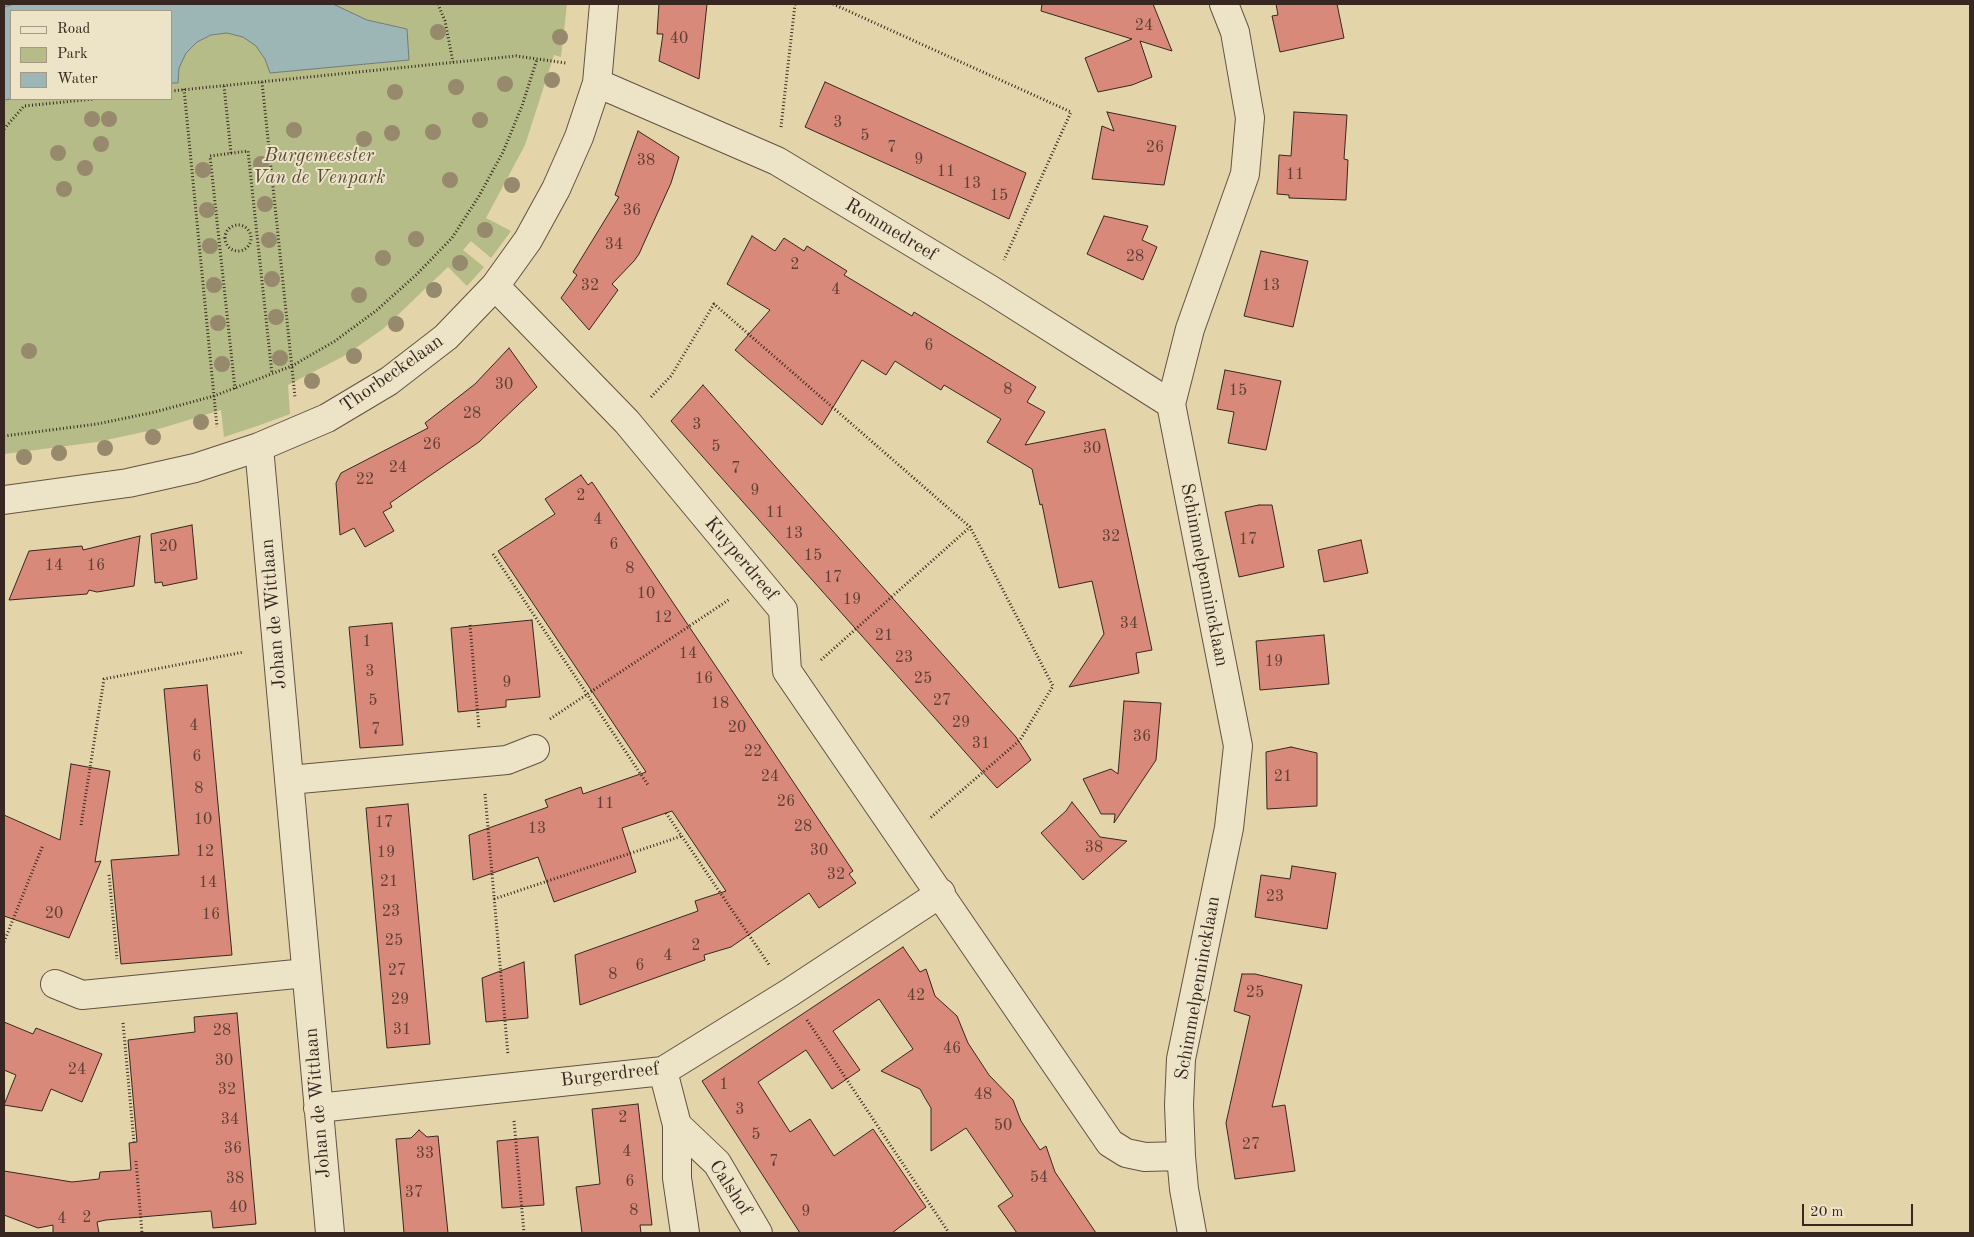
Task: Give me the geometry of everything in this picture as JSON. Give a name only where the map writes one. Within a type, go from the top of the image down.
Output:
[{"type":"street","name":"Thorbeckelaan","points":[[4,500],[128,483],[220,460],[259,447],[327,418],[388,381],[446,338],[494,286],[528,240],[556,189],[579,137],[598,75],[604,4]]},
{"type":"street","name":"Schimmelpennincklaan","points":[[1192,1233],[1184,1189],[1181,1156],[1179,1105],[1182,1059],[1229,828],[1238,746],[1171,404],[1190,329],[1245,174],[1250,118],[1235,32],[1224,4]]},
{"type":"street","name":"Rommedreef","points":[[598,75],[777,161],[991,290],[1171,404]]},
{"type":"street","name":"Kuyperdreef","points":[[494,286],[627,422],[784,610],[787,671],[941,893]]},
{"type":"street","name":"Johan de Wittlaan","points":[[259,447],[330,1233]]},
{"type":"street","points":[[289,780],[507,760],[536,749]]},
{"type":"street","points":[[941,893],[1110,1143],[1126,1153],[1145,1157],[1181,1156]]},
{"type":"street","name":"Burgerdreef","points":[[318,1108],[662,1071],[789,994],[941,893]]},
{"type":"street","points":[[55,984],[82,994],[306,973]]},
{"type":"street","name":"Calshof","points":[[662,1071],[677,1125],[677,1178],[685,1233]]},
{"type":"street","name":"Calshof","points":[[677,1125],[717,1163],[758,1233]]},
{"type":"path","points":[[438,4],[445,21],[454,62]]},
{"type":"path","points":[[777,161],[790,62],[795,4]]},
{"type":"path","points":[[833,4],[1071,112],[991,290]]},
{"type":"path","points":[[172,91],[516,56],[537,59],[598,75]]},
{"type":"path","points":[[4,436],[97,424],[155,412],[214,396],[292,366],[334,341],[377,310],[416,275],[452,238],[479,196],[503,152],[522,106],[537,59]]},
{"type":"path","points":[[262,82],[298,431]]},
{"type":"path","points":[[224,86],[231,153]]},
{"type":"path","points":[[184,89],[220,460]]},
{"type":"path","points":[[4,129],[24,106],[84,100]]},
{"type":"path","points":[[235,389],[210,156],[248,151],[272,374]]},
{"type":"path","points":[[241,225],[248,229],[252,236],[250,245],[244,250],[236,251],[228,247],[225,240],[226,231],[233,226],[241,225]]},
{"type":"path","points":[[252,236],[257,236]]},
{"type":"path","points":[[219,240],[225,240]]},
{"type":"path","points":[[627,422],[671,376],[714,304],[970,527],[1053,686],[1020,740],[904,840]]},
{"type":"path","points":[[794,683],[970,527]]},
{"type":"path","points":[[493,554],[648,785]]},
{"type":"path","points":[[550,720],[760,580]]},
{"type":"path","points":[[470,624],[524,1233]]},
{"type":"path","points":[[81,825],[104,679],[277,646]]},
{"type":"path","points":[[494,899],[682,836]]},
{"type":"path","points":[[4,942],[43,845]]},
{"type":"path","points":[[136,1161],[142,1233]]},
{"type":"green space","name":"Burgemeester Van de Venpark","points":[[4,4],[567,4],[561,57],[554,55],[525,145],[486,218],[511,231],[491,258],[471,241],[463,250],[484,267],[467,286],[448,267],[383,329],[344,356],[288,385],[290,414],[224,437],[221,410],[162,428],[97,442],[4,454]]},
{"type":"water","points":[[14,4],[333,4],[367,20],[407,29],[409,60],[270,73],[265,59],[256,46],[243,37],[227,33],[211,35],[197,42],[186,53],[179,68],[178,83],[172,83],[172,10],[10,10],[10,99],[4,100],[4,7]]},
{"type":"building","points":[[659,4],[707,4],[699,79],[659,61],[663,34],[657,34]]},
{"type":"building","points":[[1042,4],[1153,4],[1172,51],[1140,41],[1152,77],[1132,85],[1098,92],[1085,58],[1132,39],[1041,11]]},
{"type":"building","points":[[1276,4],[1337,4],[1344,38],[1280,52],[1272,16],[1278,15]]},
{"type":"building","points":[[825,82],[1026,173],[1009,219],[805,127]]},
{"type":"building","points":[[1107,112],[1176,126],[1164,185],[1092,179],[1102,126],[1114,131]]},
{"type":"building","points":[[1294,112],[1347,115],[1344,159],[1348,160],[1346,200],[1289,198],[1289,195],[1277,194],[1279,155],[1291,156]]},
{"type":"building","points":[[638,131],[679,157],[671,183],[639,254],[612,284],[618,290],[589,330],[561,298],[577,275],[573,272],[619,197],[615,195]]},
{"type":"building","points":[[1104,216],[1148,226],[1142,240],[1157,247],[1143,280],[1087,254]]},
{"type":"building","points":[[752,236],[775,251],[784,238],[804,251],[807,246],[847,271],[844,275],[912,316],[914,312],[1036,387],[1027,402],[1045,412],[1025,445],[1105,429],[1152,650],[1136,653],[1139,673],[1069,687],[1104,634],[1092,581],[1059,588],[1042,504],[1040,505],[1032,469],[987,442],[1001,419],[944,385],[941,390],[895,361],[886,375],[862,360],[822,425],[735,350],[770,310],[727,284]]},
{"type":"building","points":[[1261,251],[1308,261],[1293,327],[1244,316]]},
{"type":"building","points":[[509,348],[537,387],[479,442],[390,503],[392,507],[383,512],[394,531],[365,547],[354,528],[340,535],[336,483],[341,473],[428,428],[425,423],[475,384]]},
{"type":"building","points":[[1225,370],[1281,381],[1266,450],[1228,443],[1234,412],[1217,409]]},
{"type":"building","points":[[703,385],[1016,737],[1031,760],[997,788],[671,421]]},
{"type":"building","points":[[581,475],[588,485],[592,482],[853,871],[849,874],[856,883],[819,908],[809,893],[731,947],[704,955],[705,960],[580,1005],[575,955],[698,911],[695,901],[726,891],[672,811],[622,828],[636,872],[554,902],[538,857],[473,880],[469,835],[548,807],[545,800],[581,787],[583,794],[646,772],[498,551],[555,514],[545,499]]},
{"type":"building","points":[[1259,505],[1272,505],[1284,567],[1239,577],[1225,512]]},
{"type":"building","points":[[192,525],[197,579],[163,586],[162,582],[155,583],[151,534]]},
{"type":"building","points":[[140,536],[134,586],[97,592],[89,590],[87,594],[9,600],[29,551],[82,546],[83,550]]},
{"type":"building","points":[[1361,540],[1368,573],[1324,582],[1318,550]]},
{"type":"building","points":[[532,620],[540,697],[506,700],[506,707],[458,712],[451,628]]},
{"type":"building","points":[[392,623],[403,745],[360,748],[349,627]]},
{"type":"building","points":[[1324,635],[1329,684],[1260,690],[1256,641]]},
{"type":"building","points":[[207,685],[232,955],[121,964],[111,860],[179,855],[164,689]]},
{"type":"building","points":[[1124,701],[1161,703],[1156,760],[1114,823],[1115,814],[1101,814],[1083,779],[1111,769],[1118,774]]},
{"type":"building","points":[[1291,747],[1317,753],[1317,806],[1267,809],[1266,752]]},
{"type":"building","points":[[71,764],[110,771],[95,862],[101,861],[69,938],[4,916],[4,815],[60,840]]},
{"type":"building","points":[[1072,802],[1100,837],[1127,841],[1083,880],[1041,833],[1066,811]]},
{"type":"building","points":[[408,804],[430,1044],[387,1048],[366,808]]},
{"type":"building","points":[[1292,866],[1336,873],[1327,929],[1255,917],[1261,875],[1290,879]]},
{"type":"building","points":[[903,947],[920,972],[926,969],[935,996],[957,1016],[968,1043],[989,1075],[1013,1100],[1021,1121],[1040,1150],[1046,1146],[1055,1172],[1096,1233],[1017,1233],[998,1206],[1013,1196],[966,1128],[931,1151],[931,1108],[920,1089],[881,1071],[913,1049],[879,999],[833,1031],[860,1070],[832,1089],[806,1050],[758,1082],[790,1132],[810,1119],[834,1156],[873,1129],[926,1207],[892,1233],[800,1233],[702,1081]]},
{"type":"building","points":[[524,962],[528,1018],[486,1022],[482,978]]},
{"type":"building","points":[[1242,974],[1255,974],[1302,985],[1272,1107],[1285,1105],[1295,1171],[1235,1179],[1226,1123],[1250,1016],[1234,1011]]},
{"type":"building","points":[[237,1013],[256,1224],[213,1228],[211,1211],[106,1220],[97,1222],[99,1233],[53,1233],[53,1225],[38,1228],[4,1215],[4,1171],[72,1182],[99,1179],[100,1172],[131,1170],[129,1143],[137,1142],[128,1040],[195,1032],[194,1017]]},
{"type":"building","points":[[4,1022],[33,1034],[36,1028],[102,1054],[82,1102],[51,1089],[42,1111],[4,1105],[16,1075],[4,1070]]},
{"type":"building","points":[[638,1104],[652,1225],[640,1225],[641,1233],[582,1233],[576,1187],[600,1184],[592,1109]]},
{"type":"building","points":[[419,1130],[427,1137],[438,1136],[448,1233],[404,1233],[396,1139],[411,1138]]},
{"type":"building","points":[[538,1137],[544,1205],[502,1208],[497,1141]]}]
